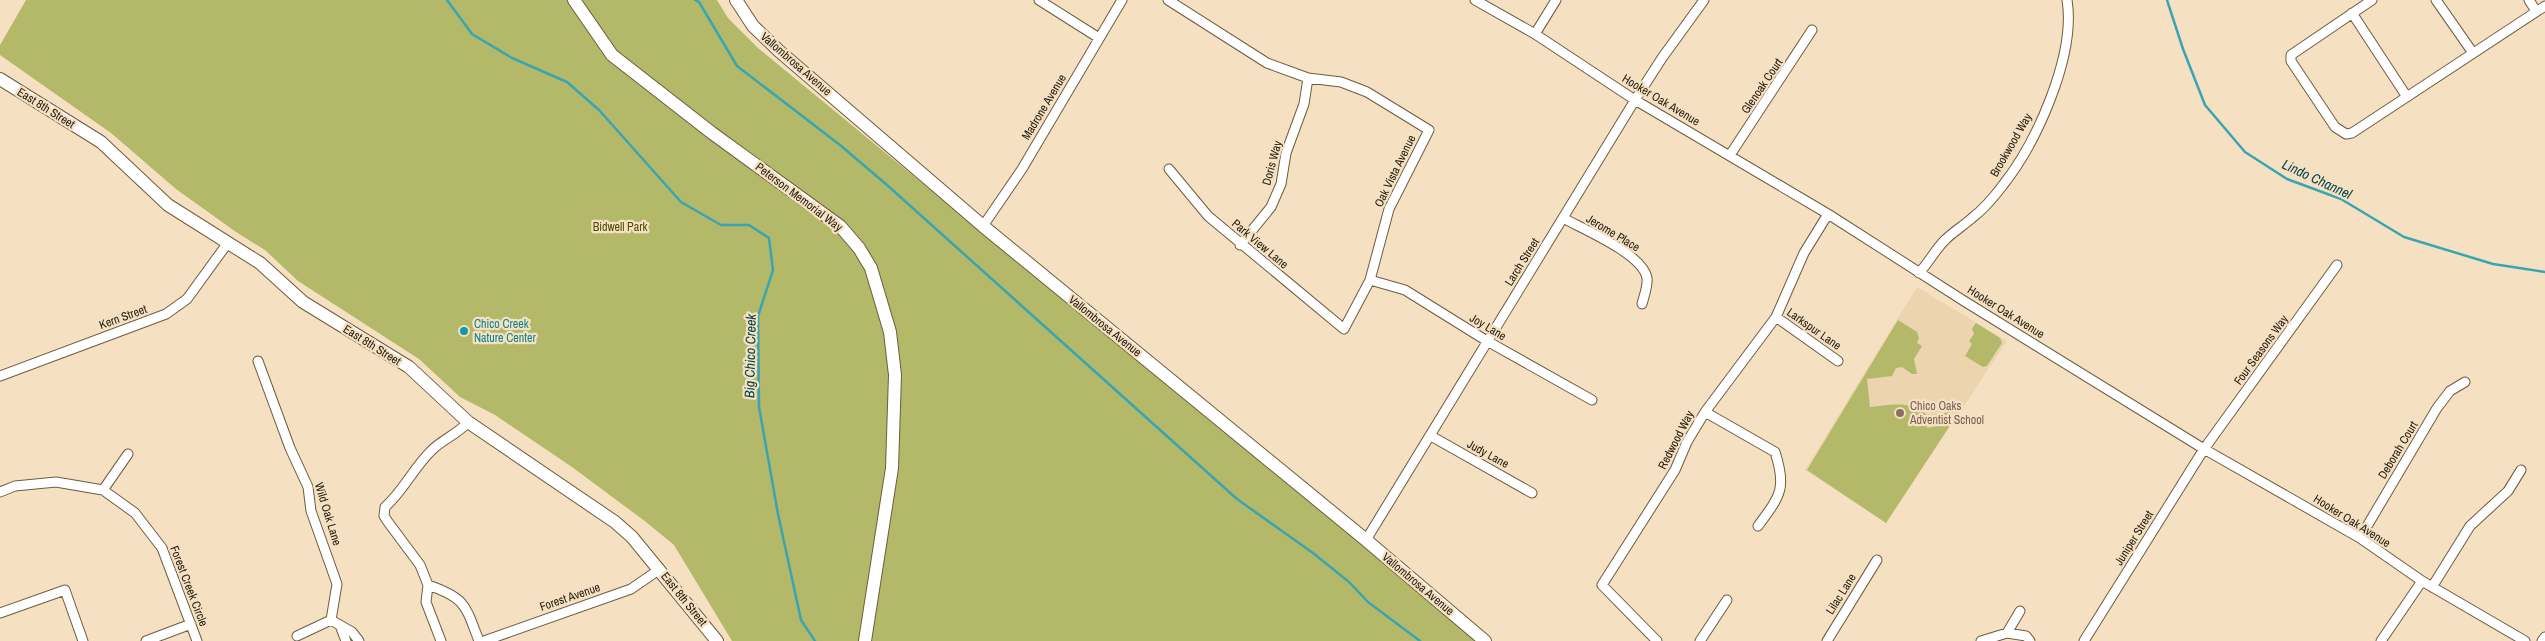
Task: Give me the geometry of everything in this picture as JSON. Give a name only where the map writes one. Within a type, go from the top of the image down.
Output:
[{"type":"street","name":"Peterson Memorial Way","points":[[574,0],[612,55],[712,133],[840,226],[859,248],[871,268],[890,332],[895,375],[892,468],[865,641]]},
{"type":"street","name":"Vallombrosa Avenue","points":[[736,0],[753,26],[779,51],[983,226],[1366,540],[1485,641]]},
{"type":"street","points":[[1039,0],[1099,38]]},
{"type":"street","name":"Madrone Avenue","points":[[983,226],[1022,169],[1122,0]]},
{"type":"street","name":"Oak Vista Avenue","points":[[1168,0],[1267,64],[1308,78],[1341,82],[1367,92],[1429,130],[1389,209],[1370,280],[1344,329]]},
{"type":"street","name":"Hooker Oak Avenue","points":[[1476,0],[1535,34],[1635,100],[1828,214],[1919,273],[2204,449],[2360,538],[2422,581],[2526,641]]},
{"type":"street","points":[[1535,34],[1556,0]]},
{"type":"street","name":"Larch Street","points":[[1366,540],[1432,436],[1487,341],[1635,100],[1662,58],[1704,0]]},
{"type":"street","name":"Brookwood Way","points":[[1919,273],[1944,240],[1987,204],[2008,177],[2031,138],[2050,98],[2060,66],[2067,25],[2067,0]]},
{"type":"street","points":[[2372,0],[2296,50],[2292,55],[2291,61],[2295,68],[2335,127],[2346,134],[2352,133],[2545,6]]},
{"type":"street","points":[[2436,0],[2473,53]]},
{"type":"street","points":[[2529,0],[2536,11]]},
{"type":"street","points":[[2352,13],[2406,97]]},
{"type":"street","name":"Glenoak Court","points":[[1730,155],[1812,30]]},
{"type":"street","name":"Doris Way","points":[[1240,245],[1271,207],[1281,184],[1286,153],[1304,104],[1308,78]]},
{"type":"street","name":"East 8th Street","points":[[0,79],[102,142],[168,205],[266,268],[303,302],[408,367],[468,422],[615,522],[632,537],[717,641]]},
{"type":"street","name":"Park View Lane","points":[[1169,169],[1208,216],[1240,245],[1344,329]]},
{"type":"street","name":"Redwood Way","points":[[1657,641],[1602,584],[1675,470],[1687,442],[1704,412],[1776,317],[1804,253],[1828,214]]},
{"type":"street","name":"Jerome Place","points":[[1563,218],[1624,252],[1641,265],[1647,277],[1642,304]]},
{"type":"street","name":"Kern Street","points":[[0,376],[166,314],[187,299],[227,244]]},
{"type":"street","name":"Four Seasons Way","points":[[2204,449],[2338,264]]},
{"type":"street","name":"Joy Lane","points":[[1370,280],[1406,290],[1487,341],[1592,400]]},
{"type":"street","name":"Larkspur Lane","points":[[1776,317],[1838,361]]},
{"type":"street","name":"Wild Oak Lane","points":[[258,361],[290,448],[308,487],[311,510],[337,584],[331,620]]},
{"type":"street","name":"Deborah Court","points":[[2360,538],[2437,408],[2450,391],[2465,382]]},
{"type":"street","points":[[1704,412],[1775,452],[1782,474],[1779,497],[1758,526]]},
{"type":"street","points":[[441,641],[426,602],[428,585],[418,559],[384,516],[385,507],[397,496],[430,451],[456,435],[468,422]]},
{"type":"street","name":"Judy Lane","points":[[1432,436],[1532,493]]},
{"type":"street","name":"Juniper Street","points":[[2084,641],[2204,449]]},
{"type":"street","points":[[103,490],[128,454]]},
{"type":"street","points":[[2432,586],[2465,532],[2481,514],[2508,491],[2522,470]]},
{"type":"street","name":"Forest Creek Circle","points":[[0,492],[15,486],[56,482],[103,490],[135,513],[162,548],[197,641]]},
{"type":"street","name":"Lilac Lane","points":[[1827,641],[1877,560]]},
{"type":"street","name":"Forest Avenue","points":[[484,641],[631,589],[660,570]]},
{"type":"street","points":[[2382,641],[2422,581]]},
{"type":"street","points":[[428,585],[459,598],[466,608],[479,641]]},
{"type":"street","points":[[0,613],[65,590],[83,641]]},
{"type":"street","points":[[1700,641],[1727,600]]},
{"type":"street","points":[[2007,633],[2020,611]]},
{"type":"street","points":[[297,636],[331,620],[341,628],[352,632],[359,641]]},
{"type":"street","points":[[146,641],[191,624]]},
{"type":"street","points":[[341,628],[346,641]]},
{"type":"street","points":[[1982,640],[2007,633],[2026,636],[2030,641]]},
{"type":"street","points":[[2542,641],[2545,637]]},
{"type":"shaded area","name":"Chico Oaks Adventist School","points":[[1917,287],[2007,341],[1886,523],[1805,470]]},
{"type":"green space","name":"Bidwell Park","points":[[26,0],[717,0],[728,18],[758,48],[1479,641],[732,641],[674,545],[646,522],[572,467],[495,415],[460,397],[419,359],[298,281],[265,250],[236,232],[176,189],[111,133],[0,55],[0,45]]},
{"type":"green space","points":[[1898,320],[1917,332],[1919,338],[1917,343],[1922,346],[1914,359],[1917,374],[1912,374],[1902,367],[1896,368],[1892,376],[1867,379],[1870,407],[1907,405],[1914,407],[1927,415],[1927,428],[1937,426],[1933,415],[1950,412],[1949,427],[1886,523],[1807,470]]},
{"type":"green space","points":[[1976,323],[2000,338],[2002,343],[1987,366],[1983,367],[1965,356],[1972,344],[1969,341],[1974,334],[1972,329]]},
{"type":"waterway","name":"Big Chico Creek","points":[[447,0],[472,34],[512,58],[567,82],[599,110],[681,202],[721,225],[749,225],[769,238],[773,270],[758,316],[759,407],[778,514],[801,620],[815,641]]},
{"type":"waterway","points":[[695,0],[699,2],[737,66],[840,145],[887,185],[1237,499],[1313,553],[1349,582],[1368,602],[1420,641]]},
{"type":"waterway","name":"Lindo Channel","points":[[2167,0],[2183,49],[2205,105],[2245,152],[2287,179],[2341,199],[2404,237],[2493,264],[2545,272]]},
{"type":"place","name":"Chico Creek Nature Center","points":[[464,331]]},
{"type":"place","name":"Chico Oaks Adventist School","points":[[1900,413]]}]
